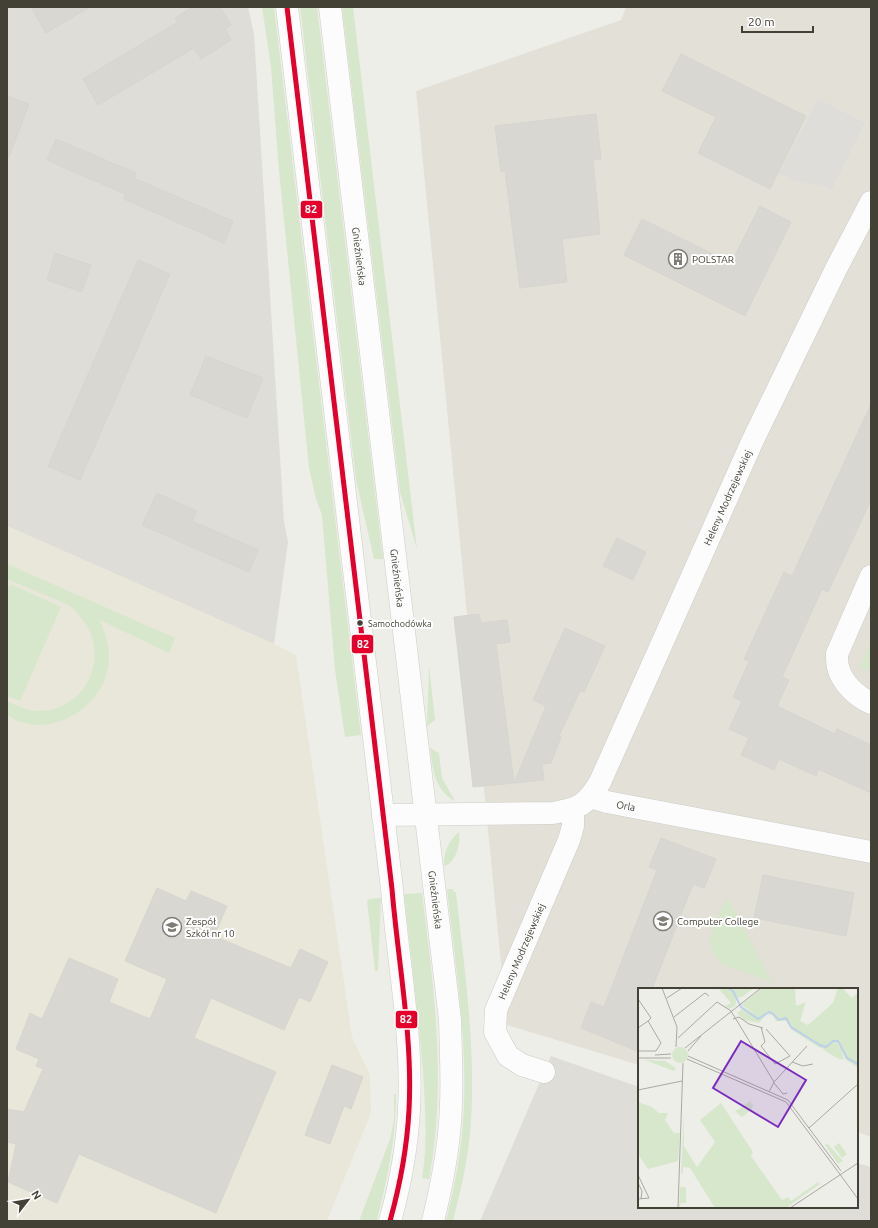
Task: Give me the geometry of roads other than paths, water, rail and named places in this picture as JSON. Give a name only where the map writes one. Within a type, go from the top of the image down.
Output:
[{"type":"street","points":[[287,7],[383,815],[406,1026],[409,1093],[408,1127],[402,1172],[390,1221]]},
{"type":"street","name":"Gnieźnieńska","points":[[330,7],[450,1020],[451,1095],[448,1141],[441,1186],[433,1221]]},
{"type":"street","name":"Heleny Modrzejewskiej","points":[[591,797],[600,782],[752,442],[836,269],[871,202]]},
{"type":"street","points":[[871,576],[837,654],[838,667],[847,685],[863,700],[871,703]]},
{"type":"street","points":[[383,815],[553,813],[573,809],[582,805],[591,797]]},
{"type":"street","name":"Orla","points":[[591,797],[607,802],[871,852]]},
{"type":"street","name":"Heleny Modrzejewskiej","points":[[544,1072],[522,1065],[508,1056],[495,1032],[496,1010],[570,840],[573,826],[573,809]]},
{"type":"place","name":"POLSTAR","points":[[678,259]]},
{"type":"place","name":"Samochodówka","points":[[360,623]]},
{"type":"place","name":"Computer College","points":[[663,921]]},
{"type":"place","name":"Zespół Szkół nr 10","points":[[172,927]]}]
